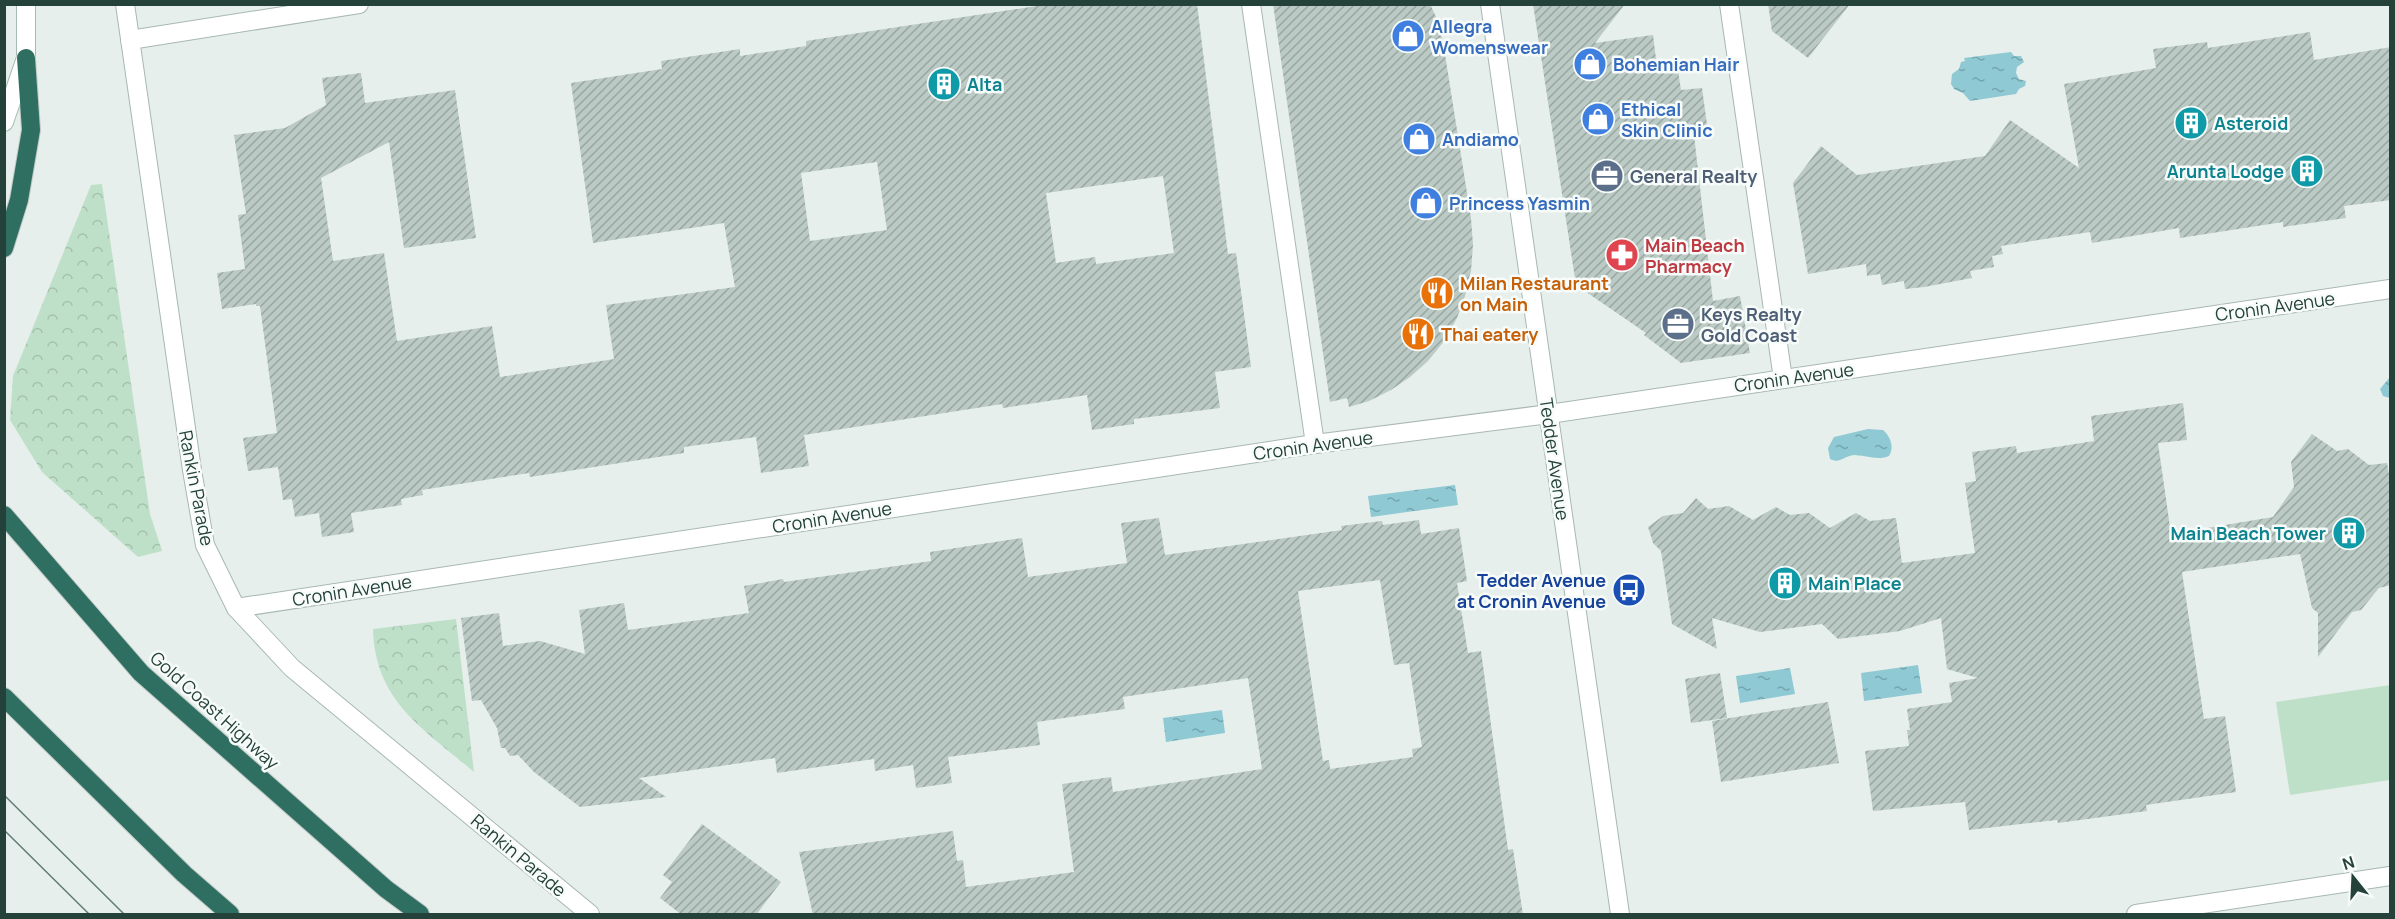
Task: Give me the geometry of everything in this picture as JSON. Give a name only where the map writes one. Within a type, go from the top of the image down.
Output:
[{"type":"highway","points":[[4,248],[19,200],[31,130],[26,58]]},
{"type":"highway","name":"Gold Coast Highway","points":[[4,515],[141,673],[386,890],[420,915]]},
{"type":"highway","points":[[4,697],[184,874],[230,915]]},
{"type":"street","points":[[4,122],[26,58],[26,4]]},
{"type":"street","name":"Rankin Parade","points":[[125,4],[192,470],[205,545],[236,608],[292,668],[590,915]]},
{"type":"street","points":[[130,40],[358,4]]},
{"type":"street","points":[[1251,4],[1315,444]]},
{"type":"street","name":"Tedder Avenue","points":[[1490,4],[1620,915]]},
{"type":"street","points":[[1729,4],[1783,379]]},
{"type":"street","name":"Cronin Avenue","points":[[236,608],[1315,444],[1549,414],[2391,289]]},
{"type":"street","points":[[2136,915],[2391,876]]},
{"type":"green space","points":[[102,184],[150,514],[162,551],[138,557],[42,472],[10,420],[13,376],[91,185]]},
{"type":"green space","points":[[456,619],[474,772],[421,727],[393,695],[383,676],[376,654],[373,629]]},
{"type":"green space","points":[[2390,685],[2390,780],[2290,795],[2276,702]]},
{"type":"water","points":[[2011,52],[2014,56],[2021,56],[2024,62],[2017,67],[2016,73],[2019,79],[2026,81],[2025,86],[2016,94],[1970,101],[1951,84],[1952,74],[1959,69],[1961,62],[1965,61],[1964,58]]},
{"type":"water","points":[[2390,377],[2390,398],[2383,396],[2380,389]]},
{"type":"water","points":[[1868,429],[1886,432],[1892,445],[1889,456],[1876,458],[1854,455],[1839,460],[1830,459],[1828,448],[1834,437]]},
{"type":"water","points":[[1455,485],[1458,505],[1371,517],[1368,496]]},
{"type":"water","points":[[1918,665],[1922,693],[1864,701],[1861,673]]},
{"type":"water","points":[[1790,668],[1795,694],[1740,703],[1736,676]]},
{"type":"water","points":[[1222,710],[1225,733],[1166,742],[1163,718]]},
{"type":"building","points":[[1050,4],[1197,4],[1228,254],[1236,253],[1251,367],[1215,372],[1220,408],[1134,419],[1134,424],[1092,430],[1087,395],[1003,408],[1002,404],[804,435],[809,466],[761,473],[756,437],[684,447],[684,453],[530,477],[529,473],[422,490],[423,495],[401,499],[402,505],[351,513],[354,532],[322,537],[319,513],[295,517],[292,499],[283,500],[278,467],[248,471],[243,438],[277,433],[260,306],[256,304],[222,309],[217,273],[245,269],[238,215],[246,214],[234,135],[285,128],[326,105],[322,78],[361,73],[365,103],[455,90],[476,238],[404,248],[389,142],[321,178],[333,261],[384,253],[397,341],[492,326],[500,377],[614,359],[606,305],[735,287],[724,223],[593,243],[571,83],[662,69],[661,61],[740,49],[740,56],[806,46],[806,41]],"holes":[[[877,162],[887,230],[810,241],[801,173]],[[1163,176],[1174,253],[1096,264],[1095,257],[1056,263],[1046,193]]]},
{"type":"building","points":[[1273,4],[1430,4],[1443,42],[1471,218],[1473,245],[1471,271],[1465,296],[1457,318],[1445,340],[1428,361],[1391,390],[1369,401],[1349,407],[1347,398],[1330,402]]},
{"type":"building","points":[[1533,4],[1625,4],[1595,43],[1653,35],[1657,67],[1677,64],[1681,90],[1702,88],[1708,132],[1694,135],[1713,301],[1740,296],[1750,353],[1681,363],[1644,335],[1646,333],[1576,285]]},
{"type":"building","points":[[1768,4],[1850,4],[1808,58],[1772,31]]},
{"type":"building","points":[[2310,32],[2314,60],[2391,47],[2391,200],[2344,206],[2346,218],[2283,227],[2283,222],[2180,238],[2179,228],[2092,243],[2090,232],[2001,246],[2003,254],[1992,256],[1994,267],[1970,271],[1972,278],[1924,287],[1905,289],[1904,281],[1882,285],[1880,274],[1867,276],[1866,264],[1808,274],[1793,183],[1821,146],[1857,175],[1985,156],[2010,120],[2079,168],[2064,84],[2156,68],[2153,49],[2207,42],[2208,48]]},
{"type":"building","points":[[2183,403],[2187,440],[2158,443],[2171,534],[2273,517],[2294,487],[2291,462],[2312,434],[2337,451],[2348,449],[2369,465],[2387,463],[2391,486],[2391,585],[2379,588],[2361,610],[2352,612],[2318,657],[2318,613],[2312,608],[2300,554],[2182,572],[2204,719],[2225,716],[2236,792],[2146,805],[2147,811],[2058,823],[2057,820],[1969,830],[1965,802],[1873,811],[1865,751],[1909,746],[1907,730],[1910,730],[1907,709],[1952,702],[1949,683],[1978,678],[1947,669],[1941,618],[1900,631],[1838,639],[1822,624],[1760,632],[1712,618],[1717,649],[1672,624],[1661,551],[1653,543],[1648,527],[1663,516],[1683,513],[1696,498],[1708,509],[1729,506],[1753,520],[1776,507],[1790,515],[1809,513],[1830,528],[1856,513],[1870,521],[1896,518],[1902,563],[1975,553],[1965,483],[1976,481],[1972,452],[2016,446],[2017,453],[2094,441],[2091,416]]},
{"type":"building","points":[[1159,518],[1165,555],[1342,530],[1341,526],[1382,521],[1383,525],[1419,520],[1421,534],[1459,528],[1467,581],[1457,583],[1468,653],[1481,651],[1508,850],[1513,849],[1523,915],[813,915],[799,852],[953,831],[957,861],[963,860],[966,887],[1074,872],[1062,784],[1111,777],[1113,792],[1262,769],[1248,678],[1123,697],[1125,709],[1037,722],[1040,745],[948,757],[952,783],[916,788],[913,765],[875,771],[874,759],[777,773],[775,758],[639,778],[666,797],[580,807],[534,772],[518,755],[510,756],[505,748],[501,748],[497,728],[481,700],[472,701],[461,618],[499,613],[503,646],[540,641],[585,654],[579,610],[624,603],[628,630],[749,613],[744,586],[931,561],[930,552],[1022,538],[1028,577],[1127,563],[1121,523]],"holes":[[[1380,580],[1394,665],[1409,663],[1422,747],[1412,749],[1413,757],[1330,769],[1329,760],[1323,761],[1298,591]]]},
{"type":"building","points":[[1720,673],[1727,718],[1691,723],[1685,679]]},
{"type":"building","points":[[1828,702],[1839,763],[1721,782],[1712,721]]},
{"type":"building","points":[[702,824],[781,882],[756,915],[682,915],[660,898],[672,882],[663,875]]},
{"type":"tram line","points":[[4,795],[124,914]]},
{"type":"tram line","points":[[4,830],[89,914]]},
{"type":"place","name":"Allegra Womenswear","points":[[1408,36]]},
{"type":"place","name":"Bohemian Hair","points":[[1590,64]]},
{"type":"place","name":"Alta","points":[[944,84]]},
{"type":"place","name":"Ethical Skin Clinic","points":[[1598,119]]},
{"type":"place","name":"Asteroid","points":[[2191,123]]},
{"type":"place","name":"Andiamo","points":[[1419,139]]},
{"type":"place","name":"Arunta Lodge","points":[[2307,171]]},
{"type":"place","name":"General Realty","points":[[1607,176]]},
{"type":"place","name":"Princess Yasmin","points":[[1426,203]]},
{"type":"place","name":"Main Beach Pharmacy","points":[[1622,255]]},
{"type":"place","name":"Milan Restaurant on Main","points":[[1437,293]]},
{"type":"place","name":"Keys Realty Gold Coast","points":[[1678,324]]},
{"type":"place","name":"Thai eatery","points":[[1418,334]]},
{"type":"place","name":"Main Beach Tower","points":[[2349,533]]},
{"type":"place","name":"Main Place","points":[[1785,583]]},
{"type":"place","name":"Tedder Avenue at Cronin Avenue","points":[[1629,590]]}]
